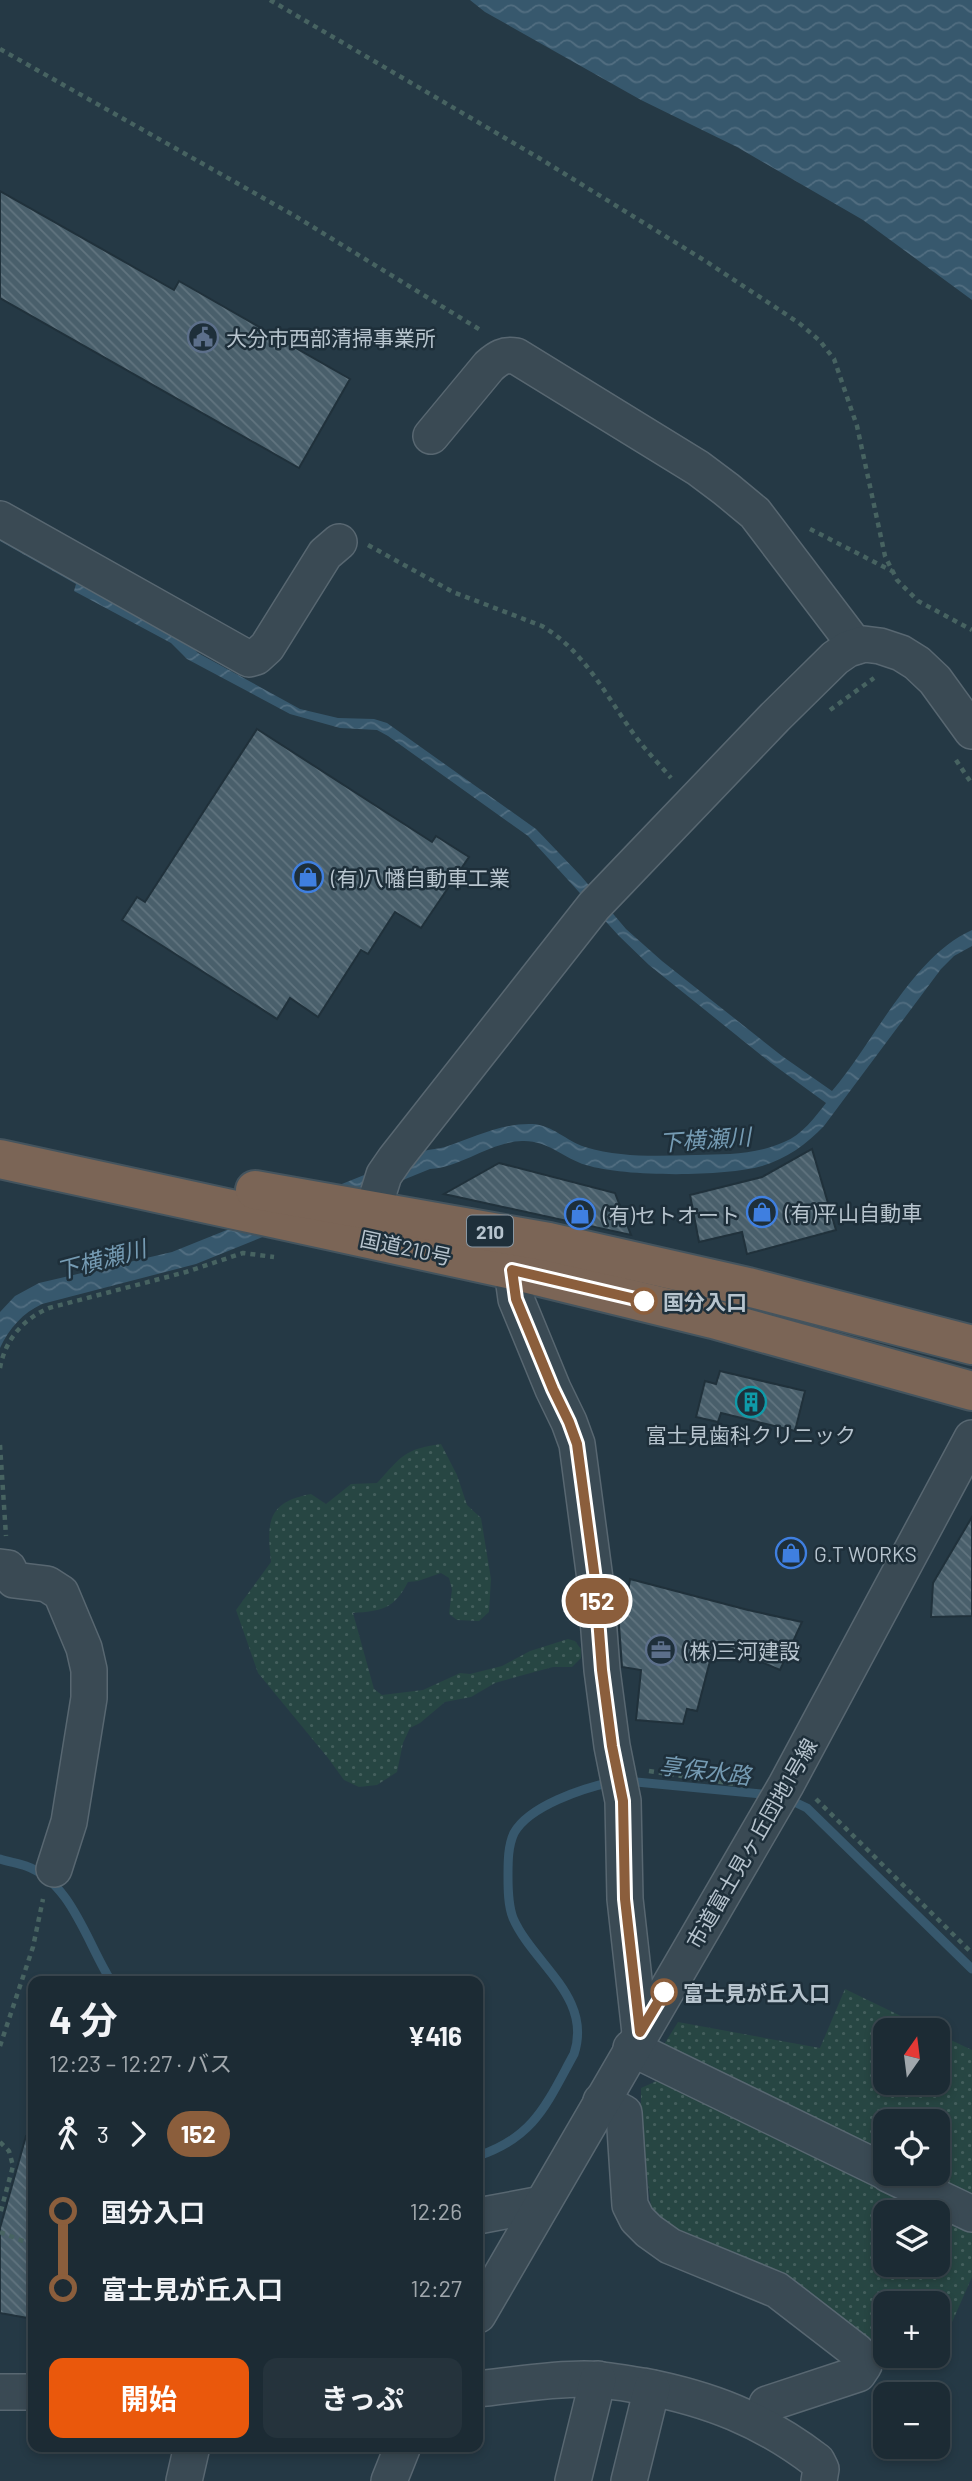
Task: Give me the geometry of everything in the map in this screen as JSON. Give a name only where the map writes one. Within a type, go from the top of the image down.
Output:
[{"type":"highway","name":"国道210号","points":[[0,1156],[291,1195],[549,1242],[651,1264],[972,1346]]},
{"type":"highway","name":"国道210号","points":[[0,1156],[512,1270],[701,1316],[972,1391]]},
{"type":"street","points":[[431,436],[489,366],[498,358],[516,356],[698,468],[755,513],[856,646]]},
{"type":"street","points":[[0,519],[248,659],[256,657],[267,648],[325,554],[339,542]]},
{"type":"street","points":[[373,1210],[384,1175],[395,1158],[594,906],[775,717],[841,653],[864,644],[880,646],[901,653],[917,663],[935,680],[961,741]]},
{"type":"street","points":[[512,1270],[516,1299],[577,1444],[595,1579],[602,1670],[628,1777],[625,1899],[636,2040],[873,2166]]},
{"type":"street","name":"市道富士見ヶ丘団地1号線","points":[[483,2306],[826,1714],[972,1438]]},
{"type":"street","points":[[4,1567],[14,1580],[47,1584],[61,1593],[88,1660],[89,1698],[76,1787],[69,1822],[54,1869]]},
{"type":"street","points":[[601,2101],[624,2113],[630,2206],[637,2219],[649,2231],[670,2246],[777,2290],[863,2358],[864,2365],[858,2374],[767,2404]]},
{"type":"street","points":[[914,2186],[972,2214]]},
{"type":"street","points":[[483,2215],[542,2204]]},
{"type":"street","points":[[573,2481],[598,2379]]},
{"type":"street","points":[[483,2388],[598,2379],[652,2388],[721,2406],[772,2429],[817,2461],[821,2469],[819,2481]]},
{"type":"street","points":[[629,2481],[652,2388]]},
{"type":"street","points":[[0,2392],[28,2392]]},
{"type":"street","points":[[184,2481],[191,2452]]},
{"type":"street","points":[[389,2481],[401,2452]]},
{"type":"path","points":[[270,0],[629,213],[799,323],[820,341],[834,359],[857,426],[885,556],[892,571],[897,580],[918,601],[972,630]]},
{"type":"path","points":[[0,48],[295,216],[486,333]]},
{"type":"path","points":[[807,528],[892,571]]},
{"type":"path","points":[[339,542],[356,539],[368,544],[453,592],[555,633],[589,667],[637,739],[694,801]]},
{"type":"path","points":[[775,717],[820,715],[836,708],[880,674]]},
{"type":"path","points":[[961,741],[972,784]]},
{"type":"path","points":[[0,1367],[16,1333],[36,1314],[49,1308],[186,1272],[243,1253],[282,1258]]},
{"type":"path","points":[[0,1445],[4,1567]]},
{"type":"path","points":[[628,1777],[759,1788]]},
{"type":"path","points":[[813,1796],[972,1953]]},
{"type":"path","points":[[0,2046],[33,1947],[45,1889],[54,1869]]},
{"type":"path","points":[[0,2136],[13,2159],[0,2214]]},
{"type":"path","points":[[0,2142],[9,2151]]},
{"type":"path","points":[[0,2232],[28,2243]]},
{"type":"green space","points":[[441,1444],[457,1475],[467,1505],[481,1518],[491,1579],[489,1612],[479,1621],[457,1620],[449,1614],[452,1589],[449,1578],[441,1573],[408,1582],[398,1598],[386,1607],[353,1613],[374,1689],[382,1695],[423,1690],[460,1673],[470,1674],[502,1666],[530,1651],[568,1639],[575,1641],[581,1649],[581,1658],[572,1667],[553,1667],[527,1674],[495,1683],[471,1697],[445,1702],[410,1728],[403,1743],[397,1772],[377,1785],[359,1787],[344,1780],[258,1673],[236,1610],[271,1562],[270,1526],[278,1509],[285,1503],[311,1494],[326,1504],[351,1484],[377,1483],[398,1460],[411,1451]]},
{"type":"green space","points":[[845,1989],[905,2018],[873,2018],[873,2095],[950,2095],[950,2040],[972,2050],[972,2199],[943,2186],[950,2186],[950,2109],[873,2109],[873,2153],[658,2054],[678,2022],[820,2048]]},
{"type":"green space","points":[[659,2080],[873,2182],[873,2186],[882,2186],[912,2200],[873,2200],[873,2277],[950,2277],[950,2219],[972,2229],[972,2277],[950,2327],[950,2291],[873,2291],[873,2343],[852,2330],[796,2283],[756,2262],[709,2251],[653,2221],[641,2129],[641,2088]]},
{"type":"water","points":[[470,0],[972,0],[972,300],[863,220],[737,147],[641,100],[485,12]]},
{"type":"water","points":[[0,533],[184,638],[198,653],[300,709],[338,718],[374,719],[387,723],[536,829],[626,929],[662,961],[782,1056],[832,1091],[895,1002],[931,960],[950,943],[972,930],[972,946],[954,956],[941,969],[824,1126],[796,1150],[771,1163],[745,1170],[699,1174],[624,1172],[586,1165],[540,1143],[510,1142],[453,1164],[430,1169],[196,1264],[42,1304],[17,1322],[0,1348],[0,1312],[15,1296],[39,1283],[172,1252],[424,1151],[445,1147],[499,1128],[521,1124],[540,1125],[585,1147],[626,1155],[729,1154],[751,1152],[791,1139],[808,1125],[826,1103],[771,1063],[649,965],[528,836],[388,736],[377,730],[340,728],[290,714],[187,659],[171,643],[74,591],[76,584],[0,541]]},
{"type":"building","name":"大分市西部清掃事業所","points":[[0,191],[174,290],[179,281],[350,379],[299,468],[0,298]]},
{"type":"building","name":"(有)八幡自動車工業","points":[[257,729],[432,842],[436,836],[469,857],[421,928],[395,912],[368,954],[361,950],[318,1017],[290,998],[277,1019],[122,920],[137,897],[145,902]]},
{"type":"building","name":"(有)平山自動車","points":[[812,1149],[836,1230],[747,1254],[742,1232],[699,1242],[690,1195],[762,1177]]},
{"type":"building","name":"(有)セトオート","points":[[499,1163],[615,1193],[631,1235],[444,1194]]},
{"type":"building","name":"富士見歯科クリニック","points":[[720,1371],[805,1391],[795,1431],[721,1413],[718,1422],[696,1417],[705,1381],[716,1384]]},
{"type":"building","points":[[972,1517],[972,1616],[931,1617],[933,1583]]},
{"type":"building","name":"(株)三河建設","points":[[630,1579],[802,1622],[780,1670],[715,1642],[697,1711],[687,1709],[683,1724],[636,1720],[641,1670],[622,1667],[618,1611],[625,1612]]},
{"type":"building","points":[[28,2136],[28,2318],[0,2313],[0,2228]]},
{"type":"waterway","name":"享保水路","points":[[626,1781],[772,1795]]},
{"type":"waterway","name":"享保水路","points":[[483,2154],[513,2139],[537,2116],[574,2054],[578,2034],[575,2015],[568,1998],[522,1935],[513,1918],[508,1881],[512,1838],[521,1823],[544,1807],[572,1794],[612,1782]]},
{"type":"waterway","name":"享保水路","points":[[786,1798],[807,1808],[972,1969]]},
{"type":"waterway","name":"享保水路","points":[[0,1859],[26,1866],[55,1885],[76,1915],[108,1976]]},
{"type":"bus line","name":"152","points":[[644,1301],[512,1270],[516,1299],[577,1444],[595,1579],[602,1670],[612,1746],[623,1801],[625,1899],[640,2032],[664,1992]]},
{"type":"place","name":"大分市西部清掃事業所","points":[[203,337]]},
{"type":"place","name":"(有)八幡自動車工業","points":[[308,877]]},
{"type":"place","name":"(有)平山自動車","points":[[762,1212]]},
{"type":"place","name":"(有)セトオート","points":[[580,1214]]},
{"type":"place","name":"国分入口","points":[[644,1301]]},
{"type":"place","name":"富士見歯科クリニック","points":[[751,1402]]},
{"type":"place","name":"G.T WORKS","points":[[791,1553]]},
{"type":"place","name":"(株)三河建設","points":[[661,1650]]},
{"type":"place","name":"富士見が丘入口","points":[[664,1992]]},
{"type":"water label","name":"下横瀬川","points":[[705,1139]]},
{"type":"water label","name":"下横瀬川","points":[[101,1259]]}]
